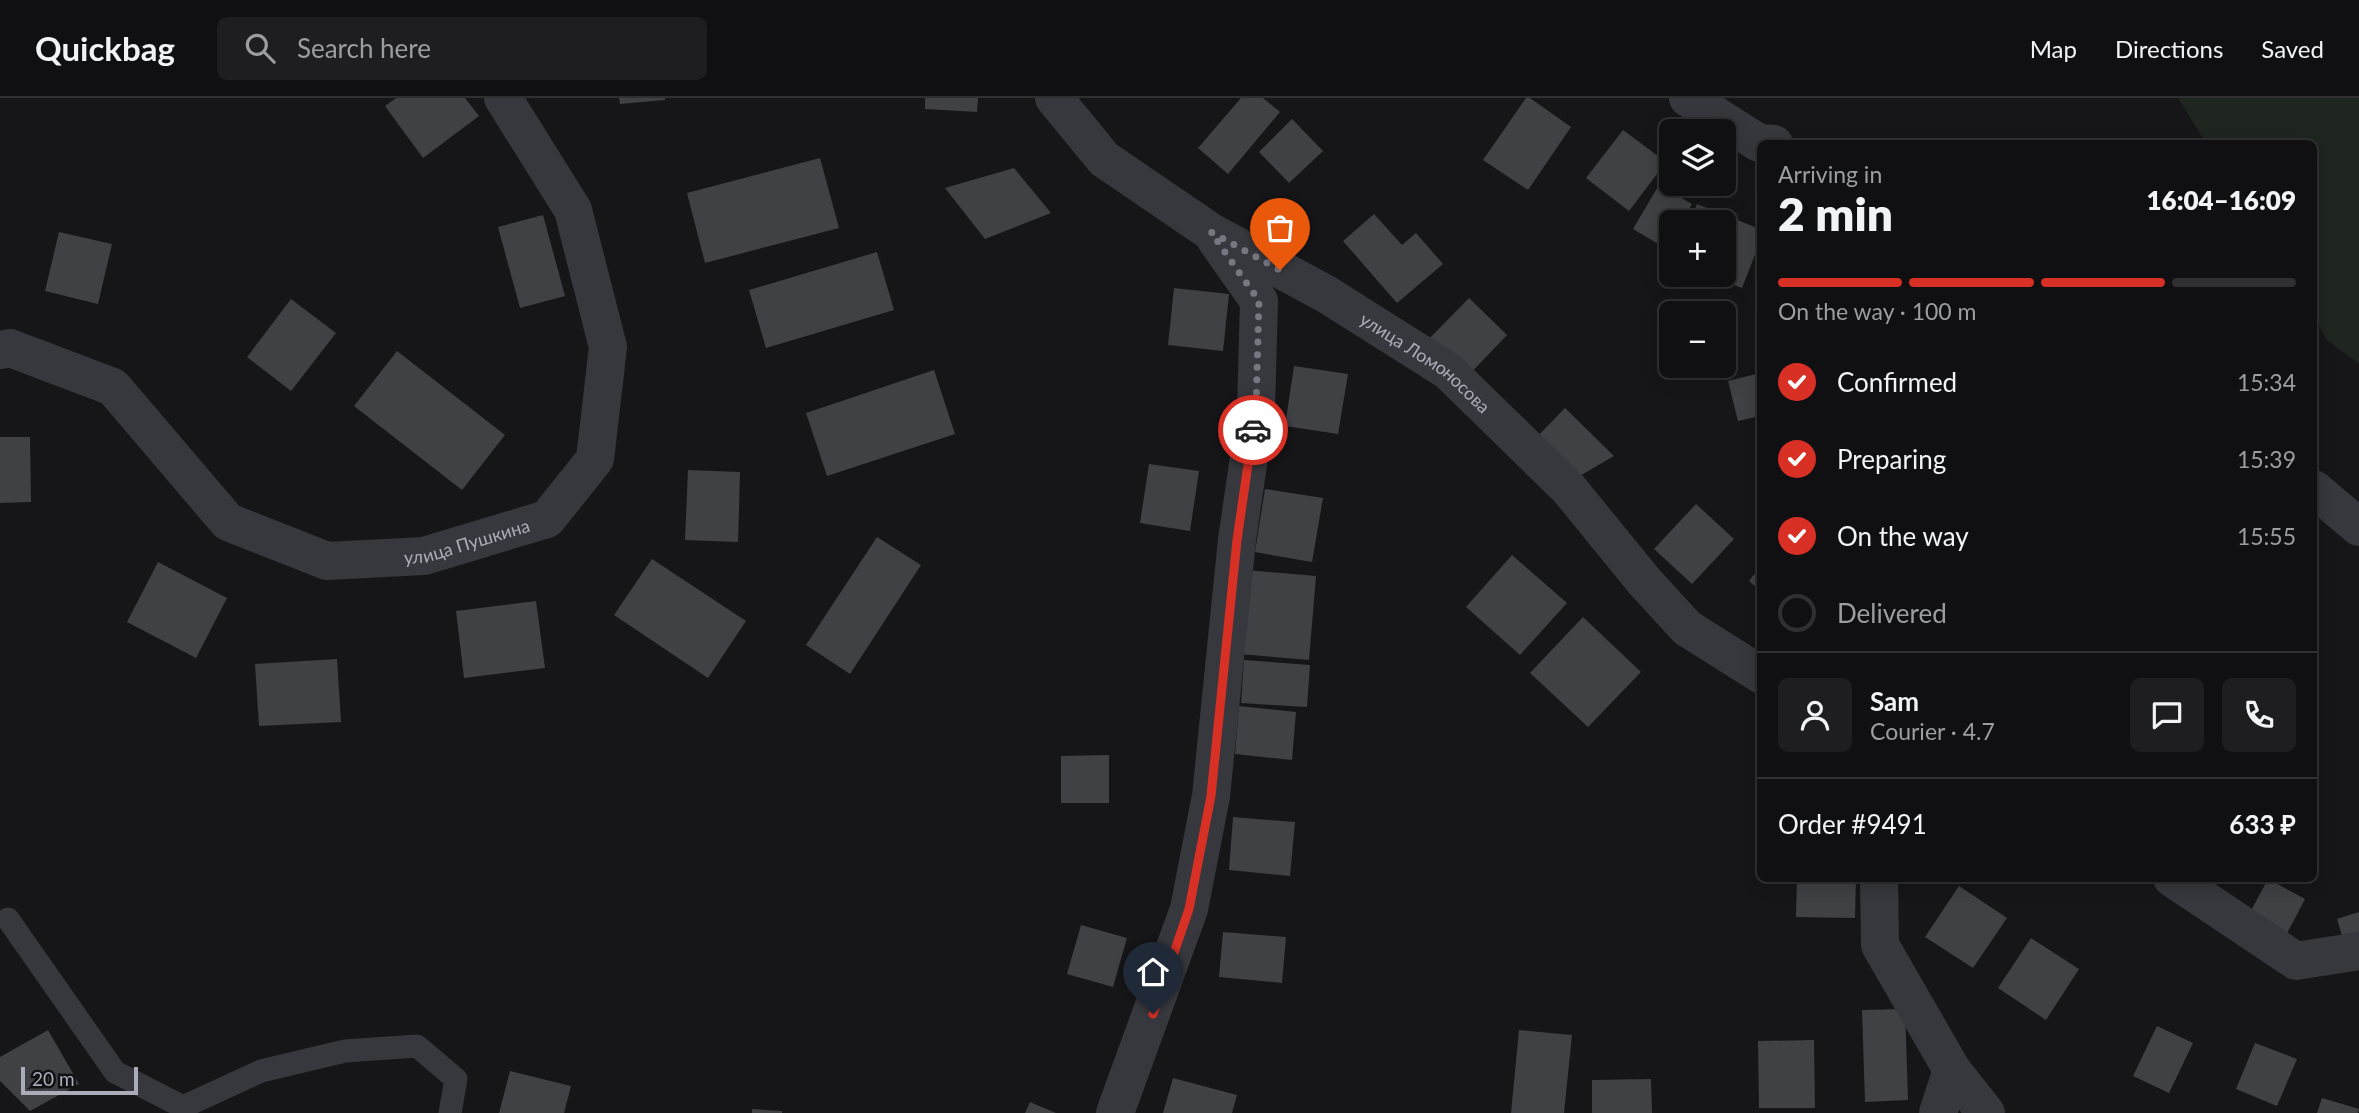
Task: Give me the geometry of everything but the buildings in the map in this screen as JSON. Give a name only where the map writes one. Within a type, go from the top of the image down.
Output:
[{"type":"street","name":"улица Пушкина","points":[[0,350],[10,348],[113,387],[228,522],[327,561],[424,556],[547,519],[595,458],[608,347],[573,210],[503,98]]},
{"type":"street","name":"улица Ломоносова","points":[[1054,98],[1104,159],[1211,232],[1326,294],[1448,371],[1569,489],[1644,581],[1687,628],[1757,672]]},
{"type":"street","points":[[1688,98],[1757,142]]},
{"type":"street","points":[[1115,1113],[1189,909],[1211,796],[1237,540],[1256,410],[1259,301],[1211,232]]},
{"type":"street","points":[[2317,492],[2359,527]]},
{"type":"street","points":[[1879,882],[1881,945],[1952,1069],[1986,1113]]},
{"type":"street","points":[[2178,882],[2296,961],[2359,951]]},
{"type":"street","points":[[1938,1113],[1952,1069]]},
{"type":"lane","points":[[8,919],[115,1072],[183,1107],[261,1071],[345,1051],[417,1046],[456,1079],[450,1113]]},
{"type":"shaded area","points":[[2178,98],[2359,98],[2359,364],[2327,340],[2317,323],[2317,140],[2204,140]]},
{"type":"way so far","points":[[1253,430],[1259,301],[1211,232],[1280,270]]},
{"type":"route","points":[[1153,1014],[1189,909],[1211,796],[1237,540],[1253,430]]}]
